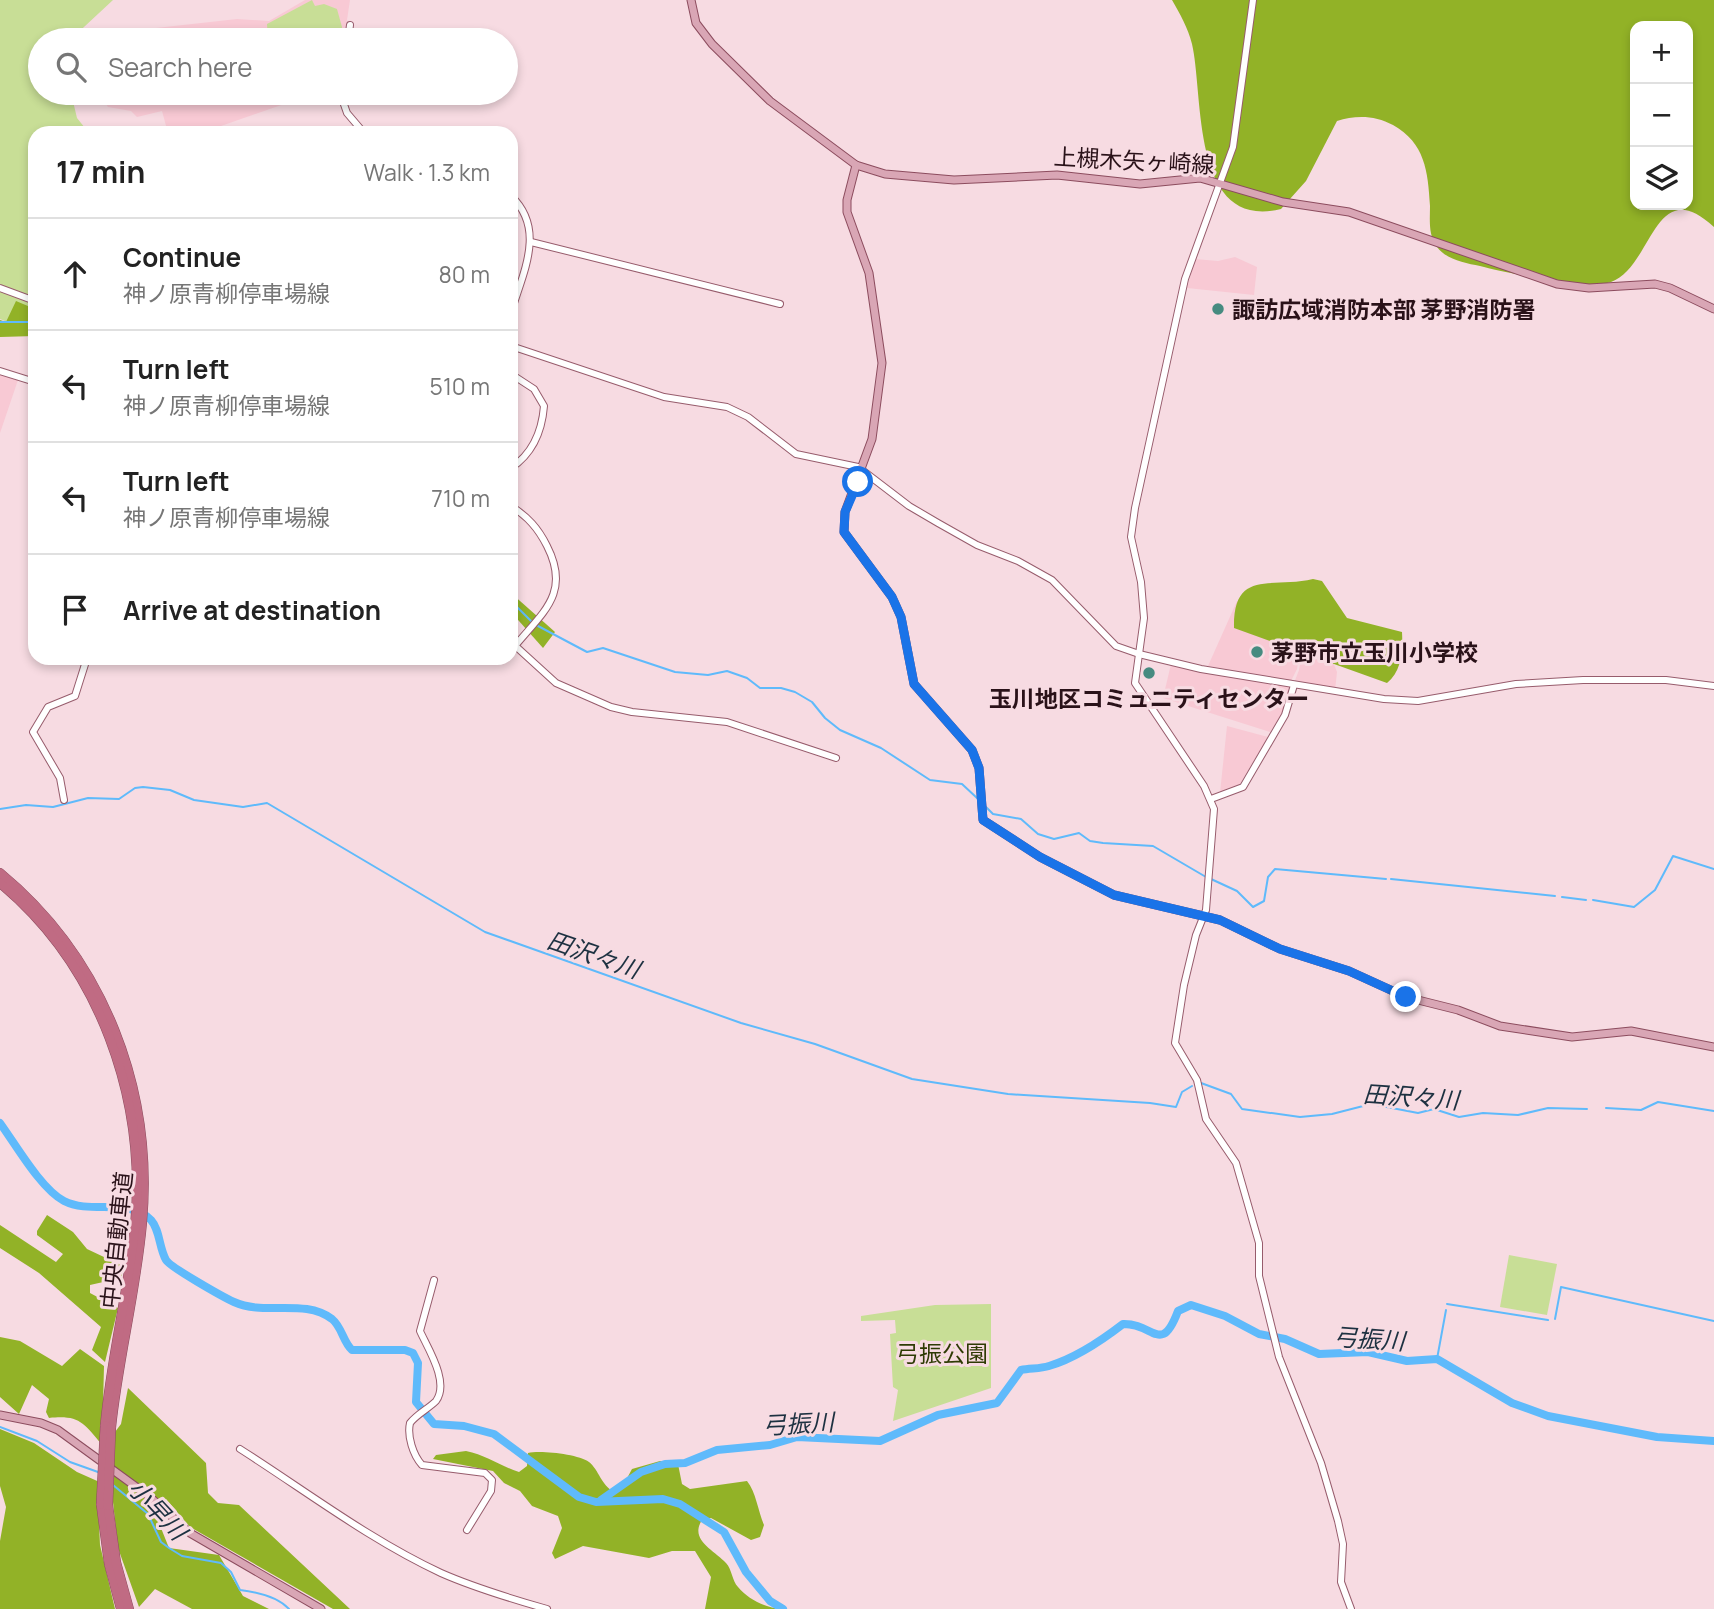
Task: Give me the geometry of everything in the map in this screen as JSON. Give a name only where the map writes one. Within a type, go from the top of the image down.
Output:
[{"type":"highway","name":"中央自動車道","points":[[0,873],[36,906],[62,937],[110,1016],[131,1076],[140,1156],[128,1300],[108,1427],[105,1505],[108,1564],[121,1609]]},
{"type":"highway","name":"中央自動車道","points":[[0,883],[49,933],[79,975],[103,1019],[128,1096],[140,1156]]},
{"type":"highway","name":"中央自動車道","points":[[105,1505],[129,1609]]},
{"type":"main road","name":"上槻木矢ヶ崎線","points":[[691,0],[697,26],[770,101],[856,165],[885,174],[954,180],[1056,175],[1140,184],[1189,178],[1221,183],[1283,202],[1349,212],[1557,284],[1588,288],[1655,284],[1670,288],[1714,309]]},
{"type":"main road","points":[[856,165],[847,200],[847,212],[869,273],[882,363],[872,439],[845,512],[844,532],[892,597],[901,617],[914,684],[972,750],[979,768],[983,820],[1040,857],[1114,895],[1205,916],[1246,930],[1280,949],[1349,971],[1398,994],[1510,1029],[1573,1037],[1631,1031],[1714,1047]]},
{"type":"main road","points":[[0,1415],[41,1423],[58,1430],[150,1497],[190,1533],[321,1609]]},
{"type":"street","points":[[1253,0],[1239,115],[1221,183],[1185,279],[1135,508],[1130,537],[1141,582],[1144,618],[1135,676],[1139,693],[1210,799],[1215,823],[1205,916],[1196,935],[1184,985],[1175,1043],[1197,1080],[1206,1119],[1236,1163],[1259,1244],[1259,1276],[1279,1357],[1321,1463],[1338,1521],[1343,1544],[1341,1582],[1351,1609]]},
{"type":"street","points":[[344,105],[346,113],[358,126]]},
{"type":"street","points":[[518,206],[525,215],[531,242],[518,288]]},
{"type":"street","points":[[531,242],[780,303]]},
{"type":"street","points":[[0,288],[28,298]]},
{"type":"street","points":[[518,348],[664,397],[727,407],[748,417],[796,454],[862,470],[929,518],[1052,580],[1116,646],[1139,654],[1353,696],[1418,701],[1516,684],[1570,681],[1666,680],[1714,686]]},
{"type":"street","points":[[0,371],[28,380]]},
{"type":"street","points":[[518,379],[534,389],[544,406],[533,446],[527,456],[518,463]]},
{"type":"street","points":[[518,512],[536,527],[556,566],[556,589],[548,608],[518,639]]},
{"type":"street","points":[[518,649],[556,683],[611,706],[632,712],[727,722],[836,758]]},
{"type":"street","points":[[64,800],[60,778],[33,732],[48,707],[75,696],[85,665]]},
{"type":"street","points":[[1210,799],[1243,787],[1285,715],[1294,685]]},
{"type":"street","points":[[434,1280],[420,1331],[433,1353],[440,1391],[435,1402],[410,1423],[409,1432],[415,1458],[422,1465],[485,1473],[492,1480],[491,1491],[467,1530]]},
{"type":"street","points":[[240,1449],[337,1513],[425,1565],[482,1589],[547,1609]]},
{"type":"shaded area","points":[[305,0],[350,0],[346,28],[156,28],[237,19],[269,21]]},
{"type":"shaded area","points":[[107,105],[282,105],[221,126],[166,126],[162,111],[137,117],[131,111]]},
{"type":"shaded area","points":[[1235,257],[1257,267],[1254,295],[1187,288],[1195,259],[1218,261]]},
{"type":"shaded area","points":[[0,374],[18,380],[0,433]]},
{"type":"shaded area","name":"茅野市立玉川小学校","points":[[1237,601],[1302,606],[1306,617],[1297,669],[1291,681],[1208,666]]},
{"type":"shaded area","points":[[1310,605],[1337,672],[1335,691],[1294,683],[1299,670]]},
{"type":"shaded area","name":"茅野市立玉川小学校","points":[[1171,664],[1290,686],[1282,713],[1270,732],[1163,698]]},
{"type":"shaded area","points":[[1227,726],[1268,737],[1238,787],[1220,793]]},
{"type":"green space","points":[[0,0],[113,0],[83,28],[28,28],[28,105],[74,105],[77,118],[83,126],[28,126],[28,330],[0,319]]},
{"type":"green space","points":[[312,0],[315,6],[324,4],[337,9],[342,27],[267,28],[267,24]]},
{"type":"green space","points":[[1172,0],[1714,0],[1714,227],[1694,213],[1678,210],[1666,216],[1625,273],[1611,282],[1600,284],[1547,280],[1462,262],[1441,251],[1432,237],[1426,170],[1412,140],[1393,125],[1365,117],[1337,121],[1306,181],[1281,209],[1252,210],[1230,200],[1216,180],[1201,124],[1196,67],[1186,27]]},
{"type":"green space","points":[[16,301],[28,306],[28,336],[0,337],[0,320],[6,322]]},
{"type":"green space","points":[[1313,579],[1322,581],[1347,618],[1402,632],[1399,666],[1387,683],[1234,628],[1235,609],[1240,596],[1248,589],[1270,583]]},
{"type":"green space","points":[[518,599],[555,632],[543,648],[518,620]]},
{"type":"green space","points":[[47,1215],[73,1232],[87,1249],[123,1266],[121,1278],[90,1285],[90,1293],[118,1308],[105,1362],[92,1350],[101,1327],[39,1273],[0,1248],[0,1225],[56,1262],[63,1254],[37,1235]]},
{"type":"green space","points":[[1509,1255],[1557,1264],[1547,1315],[1500,1307]]},
{"type":"green space","name":"弓振公園","points":[[991,1304],[991,1388],[893,1421],[898,1390],[893,1387],[890,1334],[896,1333],[895,1320],[861,1321],[861,1316],[935,1305]]},
{"type":"green space","points":[[0,1337],[20,1341],[62,1366],[80,1349],[104,1366],[102,1445],[80,1422],[67,1418],[49,1418],[46,1412],[49,1399],[32,1385],[19,1414],[0,1397]]},
{"type":"green space","points":[[128,1388],[206,1463],[208,1493],[218,1503],[239,1505],[350,1609],[333,1609],[190,1527],[166,1499],[155,1513],[169,1548],[219,1555],[243,1596],[269,1609],[192,1609],[155,1589],[139,1607],[118,1548],[113,1502],[98,1501],[100,1545],[115,1609],[0,1609],[0,1541],[6,1507],[0,1486],[0,1429],[34,1443],[77,1472],[113,1488],[115,1432],[121,1424]]},
{"type":"green space","points":[[466,1451],[519,1472],[527,1466],[528,1453],[550,1452],[577,1457],[589,1462],[614,1492],[624,1484],[632,1469],[660,1461],[678,1464],[682,1484],[690,1489],[747,1481],[764,1525],[760,1537],[751,1540],[711,1518],[702,1520],[699,1533],[705,1544],[728,1566],[742,1592],[758,1602],[782,1609],[705,1609],[711,1577],[695,1551],[672,1551],[649,1558],[583,1546],[555,1559],[552,1553],[562,1528],[558,1516],[532,1506],[520,1491],[504,1483],[493,1471],[433,1459],[436,1455]]},
{"type":"waterway","points":[[0,322],[28,322]]},
{"type":"waterway","points":[[518,608],[533,623]]},
{"type":"waterway","points":[[538,626],[587,652],[603,648],[675,672],[708,675],[727,671],[747,678],[760,688],[781,688],[795,692],[812,702],[825,718],[840,730],[881,748],[930,780],[962,784],[977,798]]},
{"type":"waterway","name":"田沢々川","points":[[0,809],[26,805],[53,807],[88,798],[119,799],[135,788],[143,787],[170,790],[194,800],[243,807],[267,803],[485,932],[741,1023],[815,1044],[912,1079],[1008,1094],[1176,1107],[1182,1092],[1192,1086]]},
{"type":"waterway","points":[[986,807],[993,814],[1021,819],[1038,834],[1054,839],[1079,833],[1090,841],[1153,846],[1206,877]]},
{"type":"waterway","points":[[1593,900],[1634,907],[1655,890],[1673,856],[1714,869]]},
{"type":"waterway","points":[[1211,879],[1237,891],[1253,907],[1264,901],[1268,877],[1275,869],[1386,879]]},
{"type":"waterway","points":[[1391,879],[1555,896]]},
{"type":"waterway","points":[[1562,897],[1586,900]]},
{"type":"waterway","name":"田沢々川","points":[[1201,1083],[1231,1094],[1242,1109],[1300,1117],[1332,1114],[1371,1104],[1418,1113],[1434,1109],[1459,1117],[1483,1113],[1518,1115],[1548,1108],[1587,1109]]},
{"type":"waterway","name":"田沢々川","points":[[1606,1108],[1641,1110],[1658,1102],[1714,1111]]},
{"type":"waterway","name":"弓振川","points":[[0,1123],[38,1177],[55,1195],[75,1205],[132,1209],[142,1213],[154,1224],[166,1260],[219,1294],[246,1306],[309,1309],[321,1313],[335,1322],[352,1350],[405,1350],[413,1353],[418,1363],[416,1402],[434,1424],[464,1426],[494,1434],[579,1497],[596,1502],[663,1499],[680,1504],[724,1532],[746,1572],[770,1601],[783,1609]]},
{"type":"waterway","points":[[1555,1319],[1561,1287],[1714,1321]]},
{"type":"waterway","points":[[1447,1304],[1548,1320]]},
{"type":"waterway","name":"弓振川","points":[[601,1500],[641,1472],[665,1464],[685,1463],[717,1450],[770,1445],[797,1437],[880,1441],[938,1415],[997,1403],[1021,1370],[1046,1367],[1078,1354],[1123,1324],[1161,1335],[1167,1332],[1178,1311],[1191,1305],[1225,1316],[1259,1334],[1285,1339],[1319,1354],[1368,1352],[1407,1361],[1437,1359],[1512,1403],[1548,1416],[1657,1437],[1714,1441]]},
{"type":"waterway","points":[[1437,1359],[1446,1310]]},
{"type":"waterway","name":"小早川","points":[[0,1427],[37,1441],[70,1462],[98,1472]]},
{"type":"waterway","name":"小早川","points":[[113,1485],[148,1514],[161,1542],[169,1548],[182,1556],[221,1563],[231,1572],[240,1590],[273,1598],[289,1609]]},
{"type":"place","name":"諏訪広域消防本部 茅野消防署","points":[[1218,309]]},
{"type":"place","name":"茅野市立玉川小学校","points":[[1257,652]]},
{"type":"place","name":"玉川地区コミュニティセンター","points":[[1149,673]]},
{"type":"route","points":[[858,482],[845,512],[844,532],[892,597],[901,617],[906,655],[914,684],[972,750],[979,768],[983,820],[1040,857],[1114,895],[1220,920],[1246,930],[1280,949],[1349,971],[1406,997]]}]
